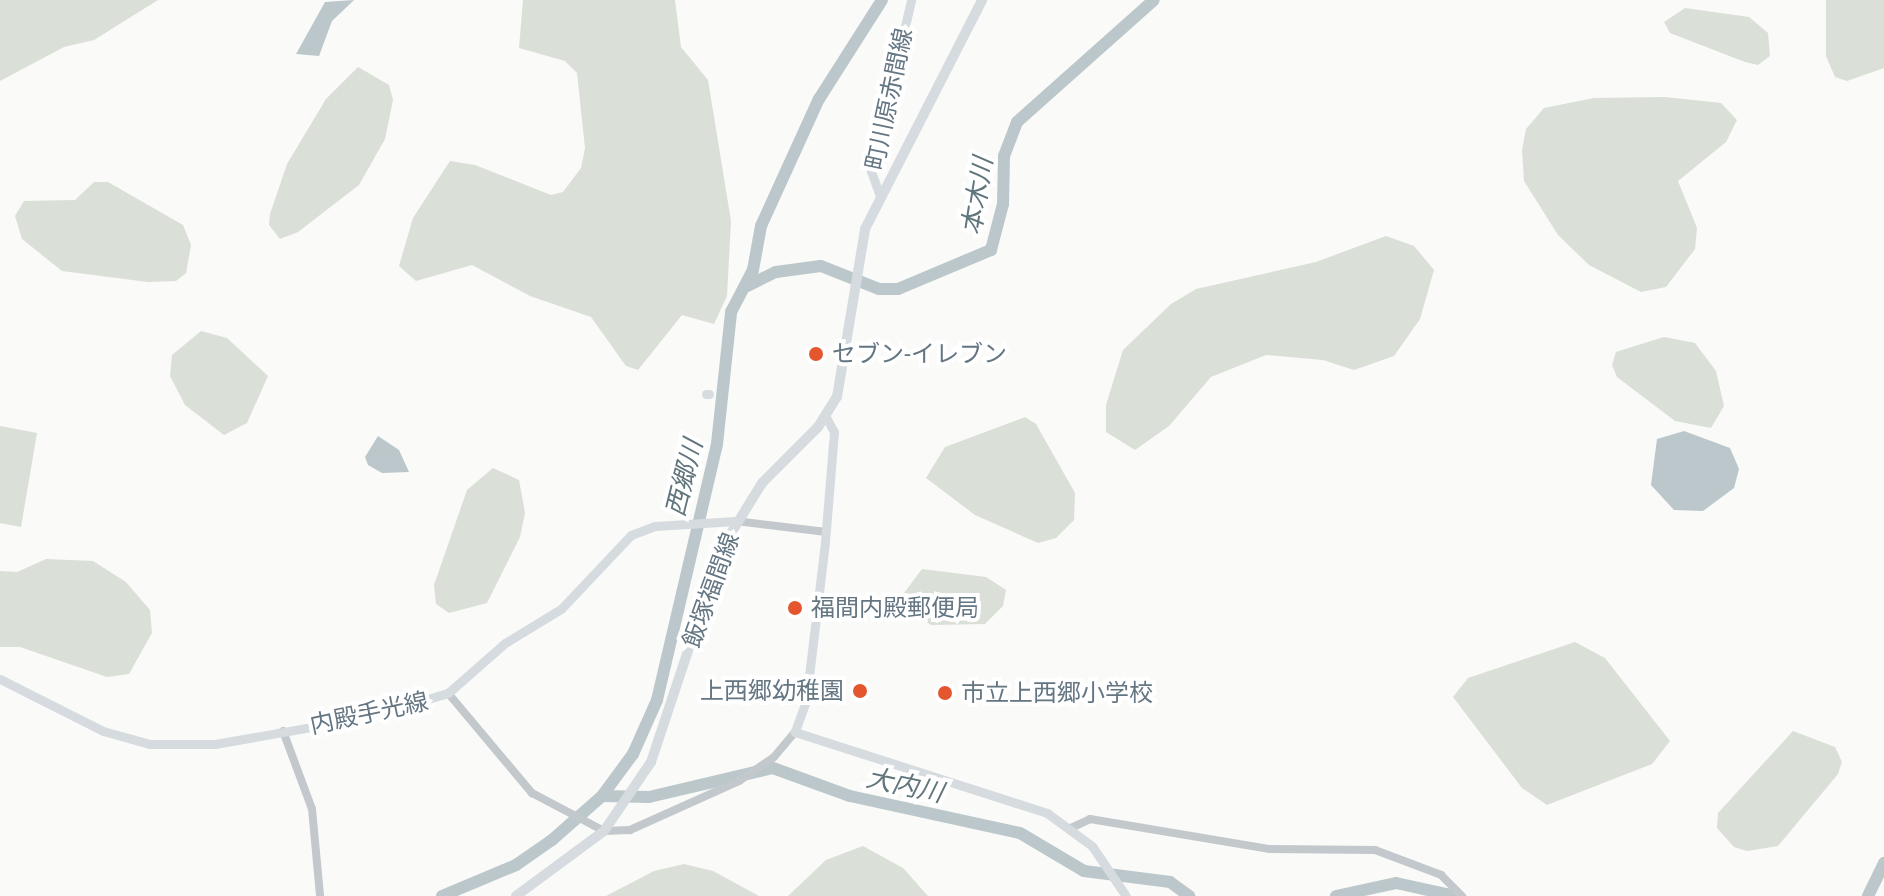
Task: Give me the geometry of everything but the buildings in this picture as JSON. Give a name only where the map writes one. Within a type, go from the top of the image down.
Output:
[{"type":"main road","name":"町川原赤間線","points":[[880,196],[871,171],[911,0]]},
{"type":"main road","name":"飯塚福間線","points":[[516,896],[604,831],[636,787],[667,726],[703,598],[736,521],[773,470],[826,417],[843,378],[854,278],[880,196],[982,0]]},
{"type":"main road","points":[[826,417],[834,432],[826,532],[806,701],[795,732],[1009,798],[1071,828],[1111,871],[1126,896]]},
{"type":"main road","name":"内殿手光線","points":[[0,679],[95,727],[150,744],[215,744],[283,731],[448,693],[505,643],[561,609],[620,542],[643,529],[736,521]]},
{"type":"street","points":[[736,521],[826,532]]},
{"type":"street","points":[[448,693],[532,793],[555,808],[604,831],[638,827],[753,774],[795,732]]},
{"type":"street","points":[[283,731],[312,809],[320,896]]},
{"type":"street","points":[[1071,828],[1090,819],[1269,849],[1375,850],[1420,865],[1460,892]]},
{"type":"shaded area","points":[[0,0],[158,0],[94,40],[64,47],[0,81]]},
{"type":"shaded area","points":[[354,0],[332,21],[319,56],[296,54],[325,2]]},
{"type":"shaded area","points":[[523,0],[675,0],[681,47],[708,80],[731,221],[727,296],[714,324],[682,315],[638,370],[626,366],[591,317],[530,296],[472,265],[416,281],[399,266],[413,218],[450,161],[475,165],[551,195],[563,192],[581,168],[585,148],[577,73],[565,61],[519,48]]},
{"type":"shaded area","points":[[1826,0],[1884,0],[1884,68],[1847,81],[1835,77],[1826,56]]},
{"type":"shaded area","points":[[1685,8],[1749,17],[1768,33],[1770,56],[1758,65],[1670,33],[1664,22]]},
{"type":"shaded area","points":[[358,67],[389,85],[393,100],[385,139],[359,185],[298,232],[280,239],[269,225],[270,214],[287,164],[326,99]]},
{"type":"shaded area","points":[[1665,97],[1721,103],[1737,120],[1726,142],[1678,181],[1697,228],[1695,249],[1666,287],[1641,292],[1589,265],[1558,235],[1524,181],[1522,150],[1526,129],[1544,108],[1594,98]]},
{"type":"shaded area","points":[[94,182],[108,182],[183,225],[191,245],[186,273],[176,281],[148,282],[62,271],[22,239],[15,216],[24,201],[75,200]]},
{"type":"shaded area","points":[[1386,236],[1414,246],[1434,270],[1420,319],[1394,356],[1354,370],[1323,360],[1266,355],[1211,377],[1169,426],[1135,450],[1106,432],[1106,405],[1123,350],[1171,304],[1196,289],[1316,262]]},
{"type":"shaded area","points":[[201,331],[227,338],[268,376],[247,423],[224,435],[185,405],[170,376],[172,355]]},
{"type":"shaded area","points":[[1664,337],[1695,343],[1716,371],[1724,406],[1711,428],[1675,421],[1617,377],[1612,365],[1616,352]]},
{"type":"shaded area","points":[[1025,417],[1036,424],[1075,493],[1074,520],[1056,538],[1038,543],[975,515],[926,478],[945,447]]},
{"type":"shaded area","points":[[0,426],[37,433],[21,527],[0,523]]},
{"type":"shaded area","points":[[1684,431],[1730,448],[1739,469],[1734,488],[1703,511],[1674,510],[1651,485],[1657,439]]},
{"type":"shaded area","points":[[378,436],[399,450],[409,472],[382,473],[368,465],[365,457]]},
{"type":"shaded area","points":[[493,468],[519,480],[525,513],[520,537],[487,603],[449,613],[436,604],[434,585],[467,490]]},
{"type":"shaded area","points":[[46,559],[93,561],[126,582],[150,610],[152,633],[129,674],[107,677],[20,647],[0,647],[0,571],[17,572]]},
{"type":"shaded area","points":[[922,569],[986,577],[1006,590],[1003,606],[985,624],[931,625],[915,614],[904,593]]},
{"type":"shaded area","points":[[1575,642],[1605,658],[1670,741],[1652,764],[1547,805],[1522,788],[1453,697],[1468,678]]},
{"type":"shaded area","points":[[1793,731],[1835,747],[1842,762],[1838,774],[1778,846],[1747,851],[1734,847],[1717,828],[1718,813]]},
{"type":"shaded area","points":[[863,846],[903,868],[928,896],[788,896],[826,860]]},
{"type":"shaded area","points":[[684,864],[713,871],[759,896],[606,896],[654,871]]},
{"type":"waterway","name":"西郷川","points":[[442,896],[516,865],[552,840],[602,796],[633,754],[657,700],[717,444],[731,312],[753,270],[761,226],[819,99],[882,0]]},
{"type":"waterway","name":"本木川","points":[[747,286],[776,272],[821,266],[879,289],[898,289],[991,250],[1003,204],[1004,156],[1017,122],[1154,0]]},
{"type":"waterway","name":"大内川","points":[[602,796],[649,797],[773,768],[850,796],[1020,833],[1084,871],[1170,882],[1189,896]]},
{"type":"waterway","name":"大内川","points":[[1868,896],[1884,863]]},
{"type":"waterway","name":"大内川","points":[[1336,896],[1396,883],[1455,896]]},
{"type":"place","name":"セブン-イレブン","points":[[816,354]]},
{"type":"place","name":"福間内殿郵便局","points":[[795,608]]},
{"type":"place","name":"上西郷幼稚園","points":[[860,691]]},
{"type":"place","name":"市立上西郷小学校","points":[[945,693]]}]
